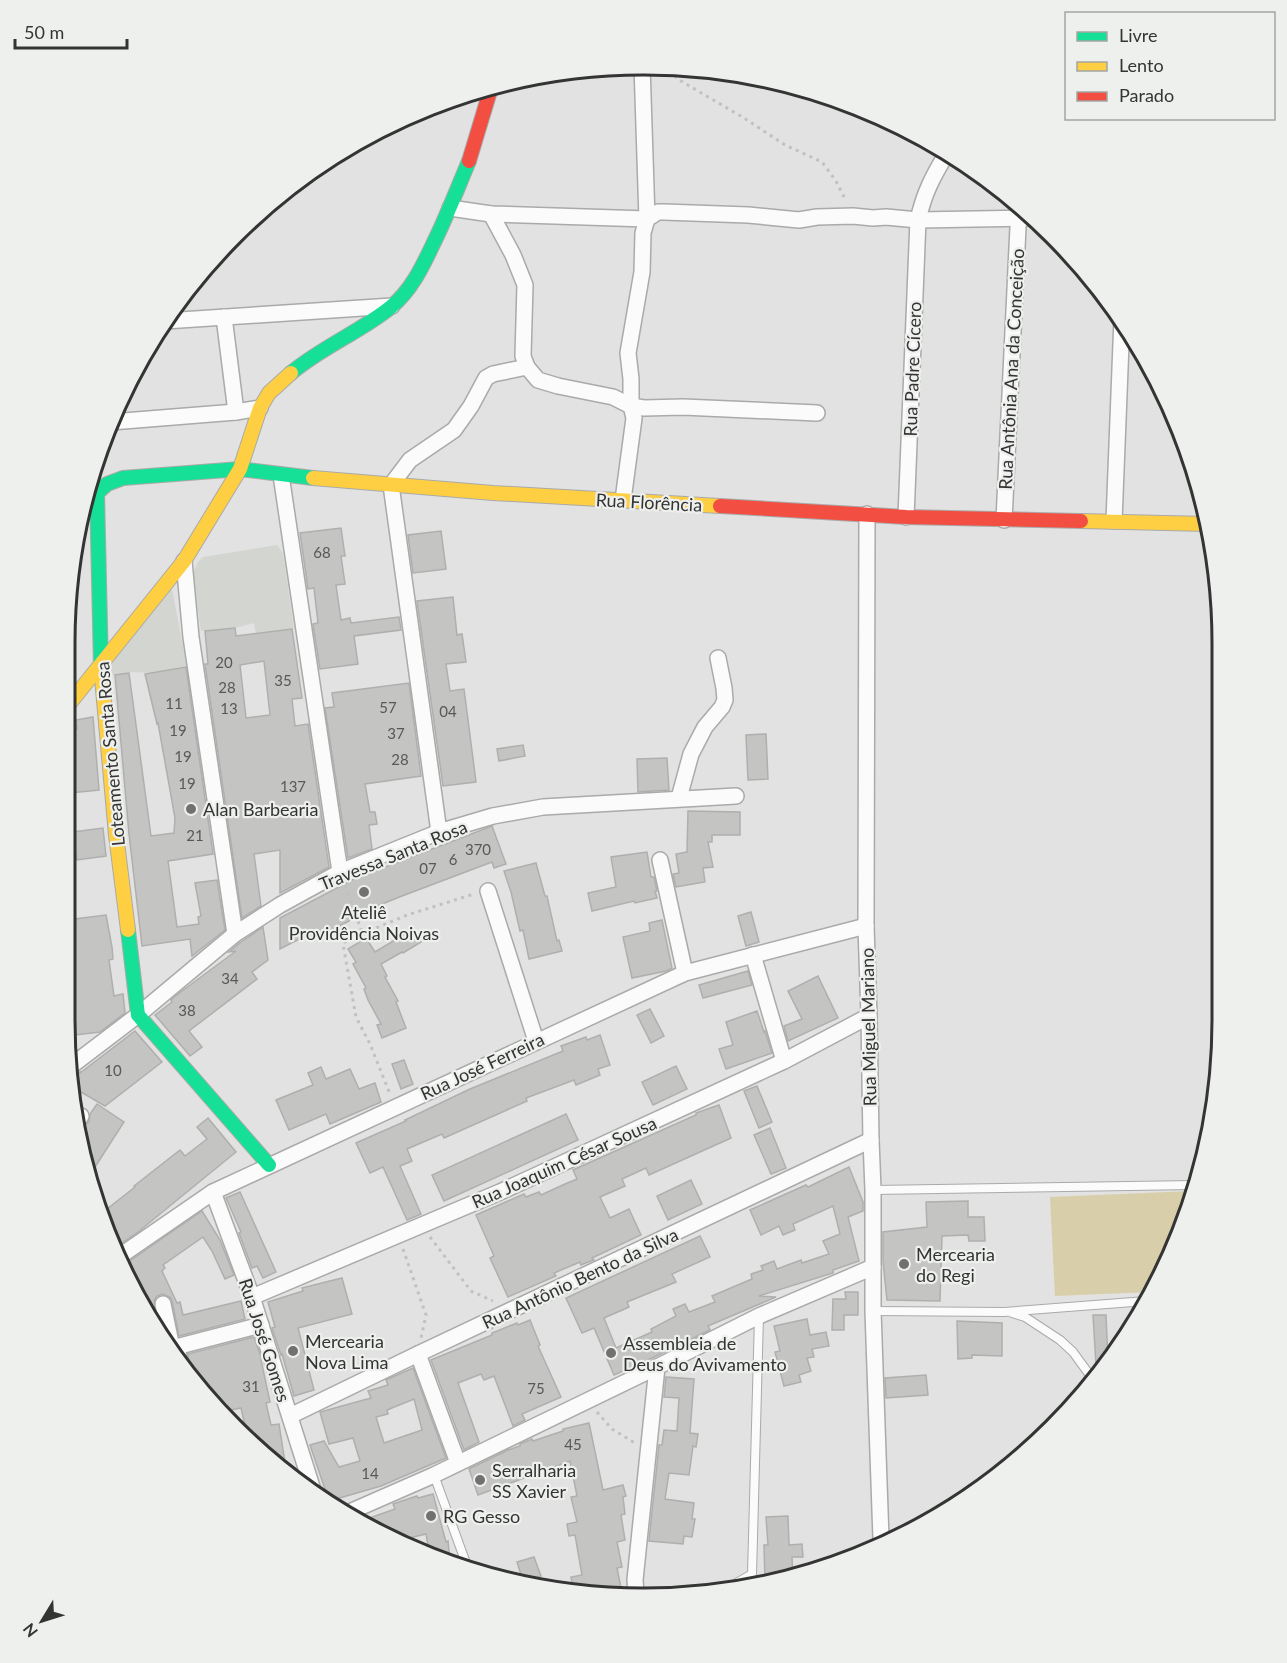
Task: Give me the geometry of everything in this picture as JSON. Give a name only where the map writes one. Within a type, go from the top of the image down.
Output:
[{"type":"street","points":[[623,500],[634,418],[631,406],[628,353],[642,272],[643,233],[647,219],[642,75]]},
{"type":"street","points":[[75,698],[184,561],[240,470],[260,408],[269,393],[304,362],[392,306],[408,290],[421,270],[450,208],[472,153],[489,96]]},
{"type":"street","name":"Rua Padre Cícero","points":[[906,517],[918,220],[927,186],[943,160]]},
{"type":"street","points":[[450,208],[491,214],[647,219],[658,212],[748,215],[799,220],[853,216],[918,220],[1016,214]]},
{"type":"street","points":[[491,214],[513,255],[525,285],[523,356],[527,367],[538,380],[613,397],[631,406],[644,408],[683,407],[818,413]]},
{"type":"street","name":"Rua Antônia Ana da Conceição","points":[[1005,520],[1023,220]]},
{"type":"street","points":[[176,320],[392,306]]},
{"type":"street","points":[[225,317],[236,412]]},
{"type":"street","points":[[1114,521],[1121,336]]},
{"type":"street","points":[[439,832],[391,485],[410,460],[454,430],[471,406],[486,378],[493,374],[527,367]]},
{"type":"street","points":[[120,421],[260,408]]},
{"type":"street","name":"Rua Florência","points":[[97,493],[107,484],[123,478],[240,470],[391,485],[906,517],[1199,524]]},
{"type":"street","points":[[281,475],[340,872]]},
{"type":"street","name":"Loteamento Santa Rosa","points":[[97,493],[101,666],[116,835],[138,1015]]},
{"type":"street","name":"Rua Miguel Mariano","points":[[867,514],[866,926],[873,1190],[873,1311],[881,1536]]},
{"type":"street","points":[[184,561],[191,637],[235,934]]},
{"type":"street","points":[[679,798],[691,754],[705,727],[722,707],[724,700],[718,658]]},
{"type":"street","name":"Travessa Santa Rosa","points":[[77,1062],[138,1015],[235,934],[280,905],[340,872],[439,832],[493,816],[543,807],[736,796]]},
{"type":"street","points":[[660,860],[686,973]]},
{"type":"street","points":[[488,891],[536,1041]]},
{"type":"street","name":"Rua José Ferreira","points":[[125,1252],[213,1192],[686,973],[866,926]]},
{"type":"street","points":[[753,955],[784,1061]]},
{"type":"street","points":[[138,1015],[269,1166]]},
{"type":"street","name":"Rua Joaquim César Sousa","points":[[252,1297],[500,1192],[784,1061],[869,1016]]},
{"type":"street","name":"Rua Antônio Bento da Silva","points":[[290,1416],[871,1140]]},
{"type":"street","name":"Rua José Gomes","points":[[213,1192],[252,1297],[310,1480]]},
{"type":"street","points":[[355,1510],[434,1475],[759,1316],[873,1267]]},
{"type":"street","points":[[163,1304],[169,1331]]},
{"type":"street","points":[[179,1346],[261,1325]]},
{"type":"street","points":[[418,1354],[458,1463]]},
{"type":"street","points":[[636,1588],[657,1367]]},
{"type":"lane","points":[[873,1190],[1187,1185]]},
{"type":"lane","points":[[873,1311],[1004,1312],[1137,1302]]},
{"type":"lane","points":[[1004,1312],[1025,1317],[1060,1340],[1089,1373]]},
{"type":"lane","points":[[744,1579],[752,1574],[759,1316]]},
{"type":"lane","points":[[434,1475],[464,1559]]},
{"type":"path","points":[[675,76],[785,145],[822,162],[836,181],[853,216]]},
{"type":"path","points":[[340,872],[362,932]]},
{"type":"path","points":[[396,1107],[370,1044],[356,1017],[343,944],[351,936],[406,915],[488,891]]},
{"type":"path","points":[[416,1228],[429,1235],[471,1291],[512,1310]]},
{"type":"path","points":[[398,1236],[426,1315],[418,1354]]},
{"type":"path","points":[[593,1398],[597,1414],[612,1429],[648,1448]]},
{"type":"shaded area","points":[[277,545],[283,553],[294,629],[256,633],[254,623],[235,628],[201,631],[193,573],[198,562],[203,557]]},
{"type":"shaded area","points":[[170,579],[187,667],[96,678]]},
{"type":"shaded area","points":[[1185,1191],[1169,1237],[1142,1292],[1055,1296],[1050,1197]]},
{"type":"building","points":[[341,528],[345,556],[341,556],[345,584],[336,585],[341,620],[350,618],[351,623],[399,617],[401,630],[354,636],[358,664],[320,669],[313,624],[318,623],[314,588],[308,589],[300,533]]},
{"type":"building","points":[[441,531],[446,569],[413,573],[408,535]]},
{"type":"building","points":[[453,597],[457,635],[462,634],[466,662],[446,664],[450,691],[464,689],[476,782],[443,786],[417,601]]},
{"type":"building","points":[[235,628],[236,636],[292,629],[302,698],[292,699],[295,726],[308,724],[329,867],[280,893],[280,850],[254,854],[261,906],[242,918],[205,664],[208,664],[205,631]],"holes":[[[264,661],[270,715],[246,718],[240,665]]]},
{"type":"building","points":[[186,667],[213,854],[168,861],[177,927],[199,924],[198,917],[201,916],[195,883],[217,880],[225,930],[192,956],[190,939],[142,946],[129,834],[115,675],[129,673],[151,836],[174,833],[175,818],[158,723],[145,674]]},
{"type":"building","points":[[409,683],[421,776],[365,784],[370,812],[375,812],[377,824],[369,825],[372,849],[348,858],[325,708],[334,707],[332,693]]},
{"type":"building","points":[[93,717],[99,790],[75,792],[76,720]]},
{"type":"building","points":[[766,734],[768,779],[748,780],[746,735]]},
{"type":"building","points":[[523,745],[525,756],[499,761],[497,749]]},
{"type":"building","points":[[667,758],[669,790],[638,792],[637,759]]},
{"type":"building","points":[[688,811],[740,812],[740,835],[712,835],[712,842],[708,842],[713,867],[703,868],[705,882],[676,887],[673,874],[679,873],[676,854],[687,852]]},
{"type":"building","points":[[492,826],[506,864],[494,868],[492,862],[377,906],[378,908],[365,915],[364,913],[320,938],[319,935],[308,940],[305,936],[280,949],[280,918],[354,879],[353,877],[375,868],[375,871]]},
{"type":"building","points":[[103,828],[106,856],[77,860],[75,832]]},
{"type":"building","points":[[647,852],[657,898],[592,911],[588,893],[616,887],[611,857]]},
{"type":"building","points":[[536,863],[545,896],[547,896],[557,941],[559,940],[562,951],[529,959],[523,930],[520,931],[504,871]]},
{"type":"building","points":[[751,912],[759,942],[746,946],[738,916]]},
{"type":"building","points":[[106,915],[112,947],[113,959],[109,960],[114,996],[123,994],[125,1013],[100,1032],[75,1035],[76,923],[75,919]]},
{"type":"building","points":[[662,920],[672,968],[632,978],[623,937],[650,931],[649,923]]},
{"type":"building","points":[[263,927],[268,960],[252,972],[257,979],[189,1031],[202,1047],[190,1056],[155,1015],[172,1002],[174,997],[236,951],[229,952],[241,942]]},
{"type":"building","points":[[413,929],[421,942],[381,964],[398,1001],[396,1002],[406,1028],[382,1038],[377,1025],[381,1024],[368,1000],[364,989],[366,988],[353,964],[356,962],[348,949],[366,938],[375,952]]},
{"type":"building","points":[[748,971],[752,985],[703,998],[699,985]]},
{"type":"building","points":[[818,976],[838,1018],[788,1041],[784,1026],[802,1019],[788,991]]},
{"type":"building","points":[[650,1009],[664,1036],[651,1043],[637,1015]]},
{"type":"building","points":[[757,1011],[772,1053],[726,1069],[719,1049],[733,1045],[726,1022]]},
{"type":"building","points":[[135,1031],[162,1062],[105,1106],[80,1091],[78,1073]]},
{"type":"building","points":[[600,1035],[610,1065],[598,1069],[600,1075],[576,1085],[574,1080],[526,1098],[527,1101],[444,1138],[442,1134],[407,1149],[412,1161],[400,1166],[421,1214],[407,1220],[383,1167],[370,1173],[356,1143],[470,1089],[563,1051],[561,1046],[586,1037],[587,1040]]},
{"type":"building","points":[[404,1060],[413,1084],[401,1089],[392,1064]]},
{"type":"building","points":[[676,1066],[687,1089],[653,1105],[642,1082]]},
{"type":"building","points":[[321,1067],[326,1079],[350,1069],[359,1089],[375,1083],[381,1102],[330,1124],[326,1114],[289,1130],[276,1100],[313,1085],[308,1073]]},
{"type":"building","points":[[757,1086],[772,1122],[759,1128],[744,1091]]},
{"type":"building","points":[[97,1104],[124,1122],[94,1168],[85,1125],[89,1122],[90,1114]]},
{"type":"building","points":[[719,1105],[731,1138],[649,1175],[646,1168],[622,1179],[625,1186],[600,1197],[610,1218],[629,1209],[641,1235],[592,1258],[594,1260],[581,1265],[580,1262],[554,1273],[556,1276],[508,1297],[490,1258],[494,1256],[476,1215],[524,1194],[526,1197],[539,1192],[541,1195],[577,1179],[573,1170],[696,1115],[696,1113]]},
{"type":"building","points":[[566,1114],[578,1140],[444,1201],[432,1175]]},
{"type":"building","points":[[208,1118],[236,1152],[121,1244],[107,1209],[180,1150],[185,1156],[207,1139],[197,1127]]},
{"type":"building","points":[[770,1128],[786,1168],[771,1174],[754,1135]]},
{"type":"building","points":[[849,1167],[863,1202],[863,1211],[848,1217],[859,1261],[833,1270],[833,1273],[759,1296],[776,1297],[708,1326],[710,1330],[614,1375],[594,1328],[582,1333],[566,1298],[700,1236],[710,1257],[672,1274],[676,1282],[627,1302],[629,1307],[604,1318],[616,1348],[652,1332],[651,1329],[676,1316],[673,1309],[685,1304],[689,1312],[715,1302],[712,1296],[752,1279],[751,1274],[763,1270],[761,1266],[774,1261],[777,1269],[801,1260],[802,1263],[829,1254],[823,1241],[840,1234],[833,1206],[793,1224],[795,1230],[783,1235],[779,1226],[761,1235],[750,1210],[806,1185],[808,1187]]},
{"type":"building","points":[[691,1180],[702,1204],[668,1220],[657,1196]]},
{"type":"building","points":[[240,1192],[276,1272],[263,1278],[257,1266],[252,1268],[239,1233],[241,1232],[226,1198]]},
{"type":"building","points":[[968,1201],[968,1217],[984,1217],[985,1241],[969,1241],[968,1235],[942,1236],[940,1301],[887,1300],[883,1232],[927,1227],[926,1202]]},
{"type":"building","points":[[202,1211],[220,1240],[234,1275],[225,1279],[203,1237],[163,1265],[165,1268],[162,1271],[177,1303],[180,1302],[183,1315],[241,1301],[245,1319],[179,1336],[170,1297],[162,1294],[157,1296],[154,1301],[155,1311],[129,1261]]},
{"type":"building","points":[[342,1278],[352,1314],[298,1328],[314,1390],[294,1396],[272,1328],[275,1327],[268,1302],[303,1291],[302,1288]]},
{"type":"building","points":[[845,1292],[858,1292],[858,1315],[844,1315],[844,1330],[832,1330],[833,1299],[846,1299]]},
{"type":"building","points":[[1093,1315],[1106,1315],[1107,1348],[1096,1365]]},
{"type":"building","points":[[807,1319],[810,1335],[826,1332],[829,1346],[812,1349],[814,1357],[807,1358],[811,1371],[799,1375],[801,1382],[784,1386],[775,1352],[780,1351],[774,1326]]},
{"type":"building","points":[[530,1320],[540,1345],[538,1346],[561,1397],[522,1414],[525,1420],[513,1426],[494,1376],[484,1380],[481,1374],[458,1383],[479,1442],[464,1450],[431,1360],[492,1335],[492,1333]]},
{"type":"building","points":[[957,1321],[1002,1323],[1002,1356],[972,1355],[972,1358],[958,1359]]},
{"type":"building","points":[[254,1337],[262,1360],[270,1402],[266,1403],[271,1425],[279,1424],[285,1460],[244,1423],[241,1408],[231,1410],[216,1394],[192,1366],[188,1360],[188,1354]]},
{"type":"building","points":[[413,1368],[446,1458],[381,1486],[338,1498],[325,1490],[310,1445],[324,1441],[339,1467],[360,1461],[353,1438],[329,1444],[320,1412],[371,1398],[368,1391],[388,1385],[386,1380]],"holes":[[[414,1399],[422,1430],[384,1443],[376,1417],[388,1414],[387,1410]]]},
{"type":"building","points":[[926,1375],[928,1395],[886,1398],[885,1378]]},
{"type":"building","points":[[666,1377],[694,1379],[690,1433],[698,1434],[696,1447],[693,1446],[689,1475],[669,1473],[665,1499],[694,1503],[692,1519],[695,1519],[692,1537],[684,1536],[683,1544],[649,1541],[659,1445],[662,1445],[664,1430],[677,1431],[679,1398],[664,1397]]},
{"type":"building","points":[[589,1423],[603,1490],[623,1485],[626,1496],[623,1497],[625,1514],[621,1515],[625,1540],[617,1542],[622,1567],[617,1568],[621,1587],[572,1583],[571,1577],[582,1575],[575,1535],[569,1536],[567,1524],[577,1522],[571,1497],[577,1496],[570,1461],[478,1495],[469,1469],[520,1444],[563,1431],[563,1429]]},
{"type":"building","points":[[433,1494],[446,1542],[448,1541],[449,1554],[428,1546],[426,1534],[411,1538],[370,1518],[395,1509],[393,1504],[417,1496],[418,1498]]},
{"type":"building","points":[[788,1516],[789,1545],[802,1544],[803,1557],[792,1557],[793,1569],[765,1575],[764,1545],[768,1545],[766,1517]]},
{"type":"building","points":[[534,1557],[541,1576],[536,1577],[521,1574],[517,1562]]},
{"type":"traffic: fast","points":[[291,373],[315,355],[379,316],[406,292],[427,257],[469,161]]},
{"type":"traffic: fast","points":[[101,667],[97,493],[107,484],[123,478],[240,469],[313,478]]},
{"type":"traffic: fast","points":[[128,930],[138,1015],[269,1165]]},
{"type":"traffic: slow","points":[[75,697],[184,561],[240,469],[260,408],[269,393],[291,373]]},
{"type":"traffic: slow","points":[[313,478],[493,493],[720,506]]},
{"type":"traffic: slow","points":[[1081,521],[1199,524]]},
{"type":"traffic: slow","points":[[101,667],[116,835],[128,930]]},
{"type":"traffic: jam","points":[[469,161],[488,96]]},
{"type":"traffic: jam","points":[[720,506],[906,517],[1081,521]]},
{"type":"place","name":"Alan Barbearia","points":[[191,809]]},
{"type":"place","name":"Ateliê Providência Noivas","points":[[364,892]]},
{"type":"place","name":"Mercearia do Regi","points":[[904,1264]]},
{"type":"place","name":"Mercearia Nova Lima","points":[[293,1351]]},
{"type":"place","name":"Assembleia de Deus do Avivamento","points":[[611,1353]]},
{"type":"place","name":"Serralharia SS Xavier","points":[[480,1480]]},
{"type":"place","name":"RG Gesso","points":[[431,1516]]}]
